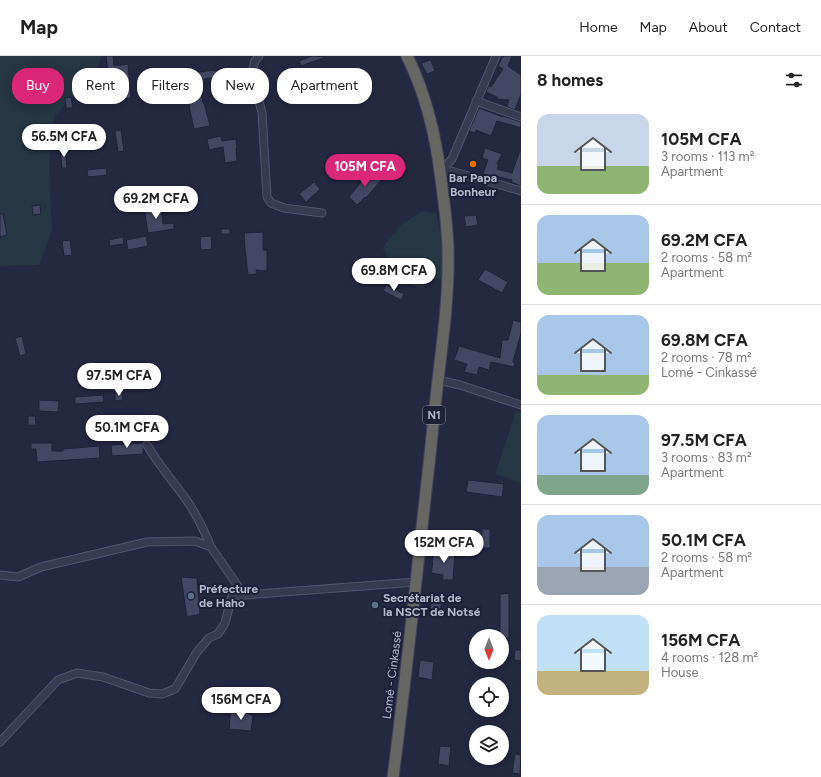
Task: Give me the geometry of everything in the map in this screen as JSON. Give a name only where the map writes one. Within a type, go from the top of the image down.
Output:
[{"type":"highway","name":"Lomé - Cinkassé","points":[[393,777],[444,330],[448,252],[441,169],[423,95],[407,56]]},
{"type":"street","points":[[259,56],[255,61],[252,72],[262,113],[267,197],[271,203],[284,208],[322,213]]},
{"type":"street","points":[[441,169],[452,159],[496,56]]},
{"type":"street","points":[[476,101],[521,117]]},
{"type":"street","points":[[441,169],[521,191]]},
{"type":"street","points":[[438,380],[460,385],[521,405]]},
{"type":"street","points":[[147,445],[154,457],[186,499],[212,547],[244,595]]},
{"type":"street","points":[[0,575],[18,577],[41,567],[147,542],[195,541],[212,547]]},
{"type":"street","points":[[0,742],[58,680],[77,673],[103,677],[149,693],[162,694],[175,689],[197,652],[209,638],[218,634],[225,623],[232,596],[416,582]]},
{"type":"shaded area","points":[[0,56],[102,56],[97,68],[72,68],[72,97],[54,117],[49,166],[52,230],[39,265],[0,266]]},
{"type":"shaded area","points":[[422,211],[436,213],[442,239],[442,278],[437,279],[431,277],[423,288],[400,281],[383,249],[385,244],[402,224]]},
{"type":"shaded area","points":[[516,411],[521,413],[521,483],[495,474]]},
{"type":"building","points":[[106,56],[113,56],[114,66],[128,64],[128,68],[108,68]]},
{"type":"building","points":[[312,56],[326,57],[301,66],[299,61]]},
{"type":"building","points":[[503,56],[512,56],[508,66],[521,75],[521,94],[515,110],[507,107],[509,100],[497,99],[497,97],[486,92],[488,86],[491,87],[503,69],[498,66]]},
{"type":"building","points":[[431,60],[435,71],[427,74],[421,63]]},
{"type":"building","points":[[211,70],[211,78],[203,79],[203,72]]},
{"type":"building","points":[[129,75],[131,98],[129,98]]},
{"type":"building","points":[[71,97],[73,108],[66,108],[65,98]]},
{"type":"building","points":[[204,103],[210,126],[194,129],[190,104]]},
{"type":"building","points":[[479,108],[521,122],[521,128],[497,121],[491,136],[476,130],[475,133],[469,131]]},
{"type":"building","points":[[121,130],[124,151],[118,152],[115,131]]},
{"type":"building","points":[[221,136],[222,141],[236,139],[237,161],[225,163],[223,147],[209,150],[207,139]]},
{"type":"building","points":[[65,148],[67,168],[62,168],[60,149]]},
{"type":"building","points":[[485,148],[502,154],[497,164],[499,164],[497,169],[512,173],[521,150],[521,186],[511,182],[512,180],[495,176],[494,178],[483,174],[488,160],[482,158]]},
{"type":"building","points":[[106,168],[107,175],[88,177],[87,170]]},
{"type":"building","points":[[370,171],[381,180],[366,198],[365,197],[357,205],[349,197]]},
{"type":"building","points":[[314,182],[320,189],[306,202],[299,194]]},
{"type":"building","points":[[40,205],[41,214],[33,215],[32,206]]},
{"type":"building","points":[[161,205],[163,224],[174,223],[174,229],[148,233],[144,207]]},
{"type":"building","points":[[0,214],[3,214],[7,235],[0,237]]},
{"type":"building","points":[[476,215],[478,225],[466,227],[464,216]]},
{"type":"building","points":[[221,229],[230,229],[230,234],[221,234]]},
{"type":"building","points":[[263,232],[263,250],[267,250],[267,271],[256,270],[257,274],[248,275],[244,233]]},
{"type":"building","points":[[146,236],[148,246],[128,250],[126,240]]},
{"type":"building","points":[[211,236],[212,249],[201,250],[200,237]]},
{"type":"building","points":[[123,237],[124,244],[110,246],[109,240]]},
{"type":"building","points":[[70,240],[72,255],[64,256],[62,241]]},
{"type":"building","points":[[485,269],[508,282],[502,293],[478,280]]},
{"type":"building","points":[[386,285],[404,294],[401,300],[383,291]]},
{"type":"building","points":[[513,320],[521,322],[521,333],[513,362],[515,363],[514,367],[491,362],[489,370],[479,367],[477,375],[464,372],[467,364],[454,360],[459,346],[500,358],[502,340],[508,340]]},
{"type":"building","points":[[22,336],[26,354],[20,356],[15,338]]},
{"type":"building","points":[[122,392],[123,400],[115,401],[115,393]]},
{"type":"building","points":[[103,395],[104,402],[75,404],[75,397]]},
{"type":"building","points":[[39,400],[59,401],[58,412],[39,411]]},
{"type":"building","points":[[28,416],[35,416],[36,425],[28,425]]},
{"type":"building","points":[[31,443],[52,443],[52,451],[99,446],[100,458],[37,462],[36,449],[31,449]]},
{"type":"building","points":[[143,443],[143,454],[112,456],[111,445]]},
{"type":"building","points":[[468,480],[504,484],[502,497],[466,492]]},
{"type":"building","points":[[482,529],[490,529],[490,548],[481,548]]},
{"type":"building","points":[[434,549],[455,552],[453,580],[442,580],[443,575],[431,573]]},
{"type":"building","name":"Préfecture de Haho","points":[[181,577],[197,578],[200,614],[187,617]]},
{"type":"building","points":[[509,593],[509,629],[500,629],[500,594]]},
{"type":"building","points":[[432,594],[443,596],[440,612],[430,610]]},
{"type":"building","points":[[515,650],[521,650],[521,661],[514,660]]},
{"type":"building","points":[[420,660],[434,662],[432,680],[418,677]]},
{"type":"building","points":[[231,709],[253,715],[251,731],[229,729]]},
{"type":"building","points":[[440,746],[451,747],[449,766],[438,764]]},
{"type":"building","points":[[515,754],[521,755],[520,774],[512,773]]},
{"type":"place","name":"Bar Papa Bonheur","points":[[473,164]]},
{"type":"place","name":"Préfecture de Haho","points":[[191,596]]},
{"type":"place","name":"Secrétariat de la NSCT de Notsé","points":[[375,605]]}]
